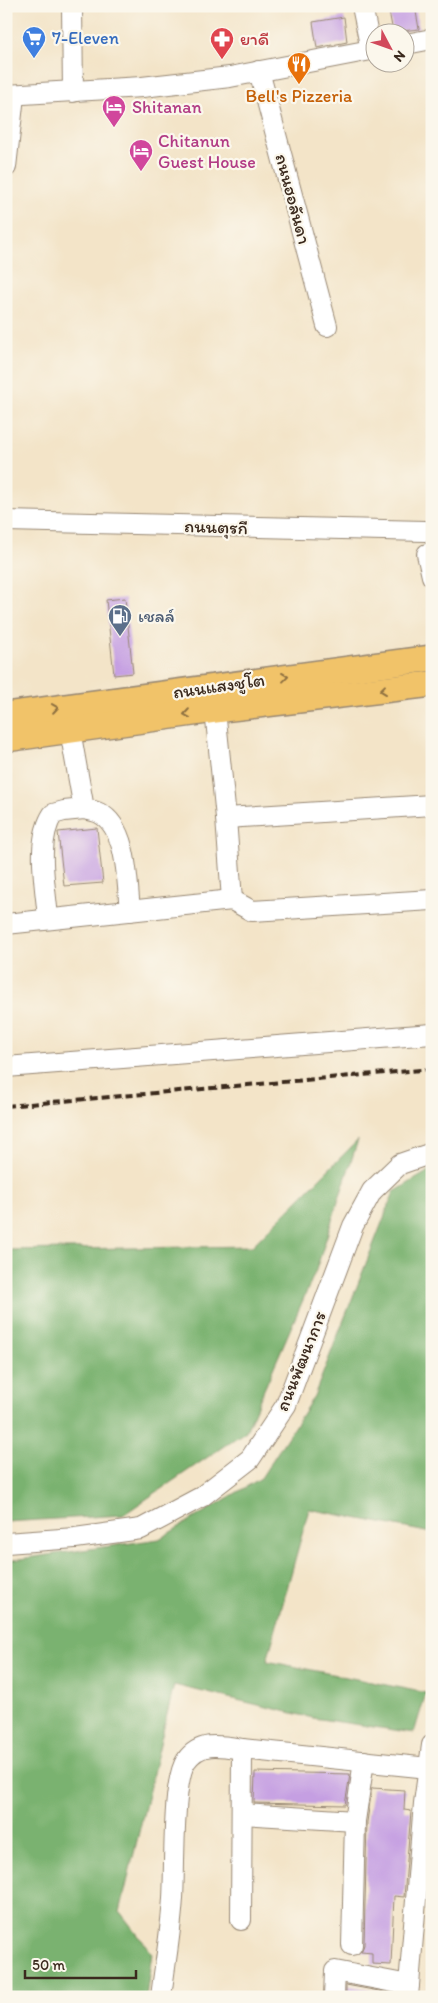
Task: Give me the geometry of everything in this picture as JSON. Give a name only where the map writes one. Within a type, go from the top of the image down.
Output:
[{"type":"main road","name":"ถนนแสงชูโต","points":[[6,715],[432,658]]},
{"type":"main road","name":"ถนนแสงชูโต","points":[[6,739],[215,710],[432,684]]},
{"type":"main road","points":[[215,710],[217,686]]},
{"type":"street","points":[[72,6],[73,92]]},
{"type":"street","points":[[362,6],[366,22]]},
{"type":"street","points":[[416,42],[432,39]]},
{"type":"street","points":[[6,167],[10,96],[142,87],[259,71],[366,51]]},
{"type":"street","name":"ถนนฮอลันดา","points":[[259,71],[327,326]]},
{"type":"street","name":"ถนนตุรกี","points":[[6,521],[425,531]]},
{"type":"street","points":[[427,554],[432,576]]},
{"type":"street","points":[[215,710],[232,900]]},
{"type":"street","points":[[70,730],[84,809]]},
{"type":"street","points":[[226,818],[432,806]]},
{"type":"street","points":[[48,919],[43,854],[45,830],[53,814],[64,810],[84,809],[100,813],[108,819],[117,832],[123,848],[130,911]]},
{"type":"street","points":[[6,924],[232,900],[252,912],[432,900]]},
{"type":"street","points":[[6,1067],[432,1034]]},
{"type":"street","name":"ถนนพัฒนาการ","points":[[6,1543],[75,1538],[141,1529],[201,1497],[250,1459],[286,1404],[353,1226],[372,1191],[400,1164],[432,1153]]},
{"type":"street","points":[[161,1997],[173,1899],[178,1787],[186,1761],[198,1750],[214,1744],[242,1749],[429,1768]]},
{"type":"street","points":[[334,1997],[335,1971],[409,1991],[432,1745]]},
{"type":"street","points":[[241,1920],[242,1749]]},
{"type":"street","points":[[352,1945],[356,1821],[364,1761]]},
{"type":"street","points":[[242,1814],[356,1821]]},
{"type":"green space","points":[[358,1140],[316,1270],[246,1431],[123,1515],[6,1522],[6,1250],[252,1246]]},
{"type":"green space","points":[[432,1169],[432,1533],[309,1509],[267,1661],[426,1693],[414,1733],[313,1718],[174,1685],[120,1912],[152,1953],[146,1997],[6,1997],[6,1561],[159,1539],[261,1478],[314,1396],[394,1192]]},
{"type":"building","points":[[388,6],[415,6],[419,29],[416,29],[416,22],[391,22]]},
{"type":"building","points":[[344,17],[347,42],[317,48],[313,22]]},
{"type":"building","name":"เชลล์","points":[[125,598],[133,673],[114,675],[106,600]]},
{"type":"building","points":[[97,828],[103,883],[64,886],[58,832]]},
{"type":"building","points":[[255,1772],[350,1774],[345,1805],[254,1803]]},
{"type":"building","points":[[372,1788],[405,1790],[404,1810],[411,1811],[404,1897],[394,1896],[391,1965],[372,1964],[372,1953],[361,1952],[364,1945],[367,1822]]},
{"type":"building","points":[[346,1985],[390,1993],[389,1997],[346,1997]]},
{"type":"railway","points":[[6,1106],[432,1069]]},
{"type":"place","name":"7-Eleven","points":[[34,59]]},
{"type":"place","name":"ยาดี","points":[[222,60]]},
{"type":"place","name":"Bell's Pizzeria","points":[[299,85]]},
{"type":"place","name":"Shitanan","points":[[114,128]]},
{"type":"place","name":"Chitanun Guest House","points":[[141,172]]},
{"type":"place","name":"เชลล์","points":[[120,637]]}]
